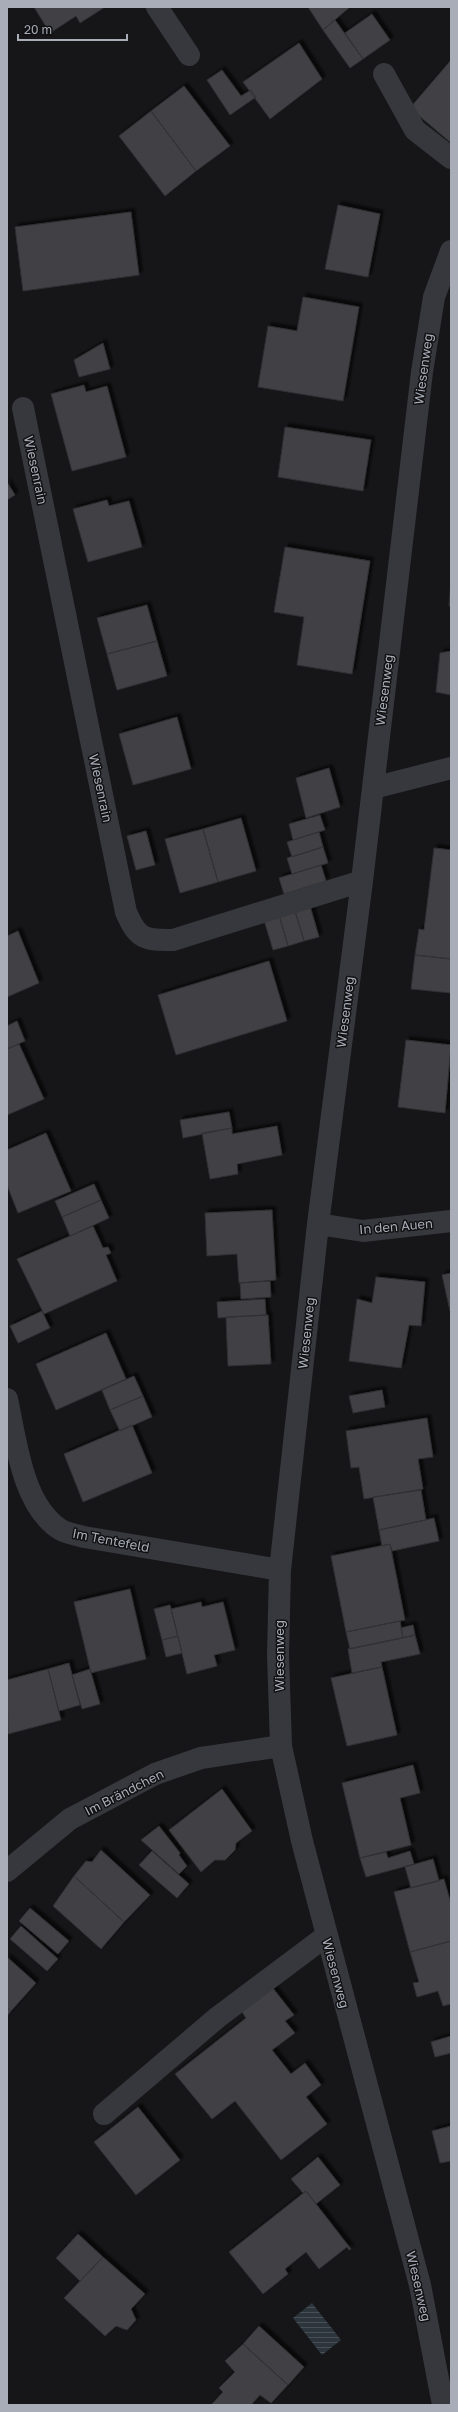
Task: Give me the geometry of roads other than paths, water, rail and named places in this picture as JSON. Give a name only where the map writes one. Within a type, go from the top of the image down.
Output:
[{"type":"street","points":[[157,7],[189,55]]},
{"type":"street","points":[[384,74],[415,130],[451,158]]},
{"type":"street","name":"Wiesenweg","points":[[443,2405],[420,2285],[326,1936],[302,1841],[282,1746],[278,1655],[280,1570],[318,1224],[362,880],[422,372],[434,297],[451,251]]},
{"type":"street","name":"Wiesenrain","points":[[23,408],[126,912],[134,930],[148,940],[173,940],[362,880]]},
{"type":"street","points":[[373,788],[451,768]]},
{"type":"street","name":"In den Auen","points":[[318,1224],[364,1231],[451,1221]]},
{"type":"street","name":"Im Tentefeld","points":[[7,1399],[25,1480],[42,1515],[62,1530],[84,1537],[280,1570]]},
{"type":"street","name":"Im Brändchen","points":[[7,1871],[70,1820],[155,1774],[201,1758],[282,1746]]},
{"type":"street","points":[[104,2114],[218,2017],[326,1936]]}]
